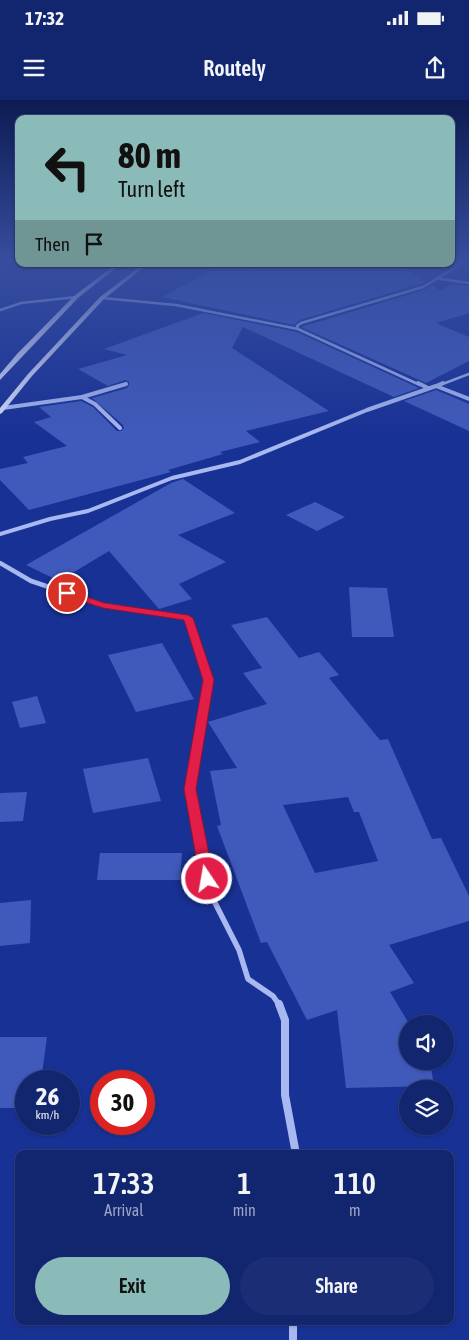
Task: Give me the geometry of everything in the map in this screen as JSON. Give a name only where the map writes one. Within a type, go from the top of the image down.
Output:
[{"type":"main road","points":[[0,378],[19,355],[55,319]]},
{"type":"main road","points":[[1,410],[30,375],[82,319]]},
{"type":"street","points":[[245,319],[298,329],[426,389],[436,386],[469,399]]},
{"type":"street","points":[[298,329],[297,326],[301,323],[316,319]]},
{"type":"street","points":[[0,534],[50,519],[88,511],[172,478],[240,462],[358,413],[469,374]]},
{"type":"street","points":[[1,410],[82,397],[126,384]]},
{"type":"street","points":[[82,397],[95,404],[120,428]]},
{"type":"street","points":[[0,563],[31,581],[103,606],[188,618],[209,680],[190,789],[204,864],[210,893],[239,950],[248,980],[273,996],[282,1008],[285,1020],[285,1095],[295,1150]]},
{"type":"street","points":[[293,1325],[293,1340]]},
{"type":"building","points":[[187,319],[232,319],[297,332],[419,388],[394,397],[243,327],[232,348],[329,411],[246,431],[260,442],[220,452],[223,454],[168,470],[171,472],[29,510],[0,480],[0,469],[28,463],[23,457],[67,446],[34,422],[51,417],[39,407],[81,401],[93,407],[117,431],[121,431],[124,428],[123,425],[92,398],[127,388],[129,382],[125,380],[108,386],[78,369],[127,355],[104,349]]},
{"type":"building","points":[[265,319],[304,319],[294,325]]},
{"type":"building","points":[[328,319],[450,319],[436,323],[469,337],[469,361],[426,383],[301,327]]},
{"type":"building","points":[[436,390],[469,404],[469,431],[404,401]]},
{"type":"building","points":[[183,479],[235,513],[178,535],[226,562],[179,584],[192,599],[159,609],[109,551],[59,581],[26,565],[171,483]]},
{"type":"building","points":[[315,502],[345,517],[317,531],[286,515]]},
{"type":"building","points":[[349,587],[387,588],[394,637],[352,637]]},
{"type":"building","points":[[267,617],[299,658],[319,652],[339,675],[329,678],[380,740],[388,739],[432,839],[441,838],[469,896],[469,921],[389,945],[414,983],[390,992],[404,1015],[399,1015],[399,1070],[431,1070],[433,1080],[399,1080],[399,1087],[346,1088],[337,1010],[307,1020],[267,942],[261,943],[217,826],[221,825],[210,771],[237,768],[208,722],[267,704],[243,673],[262,668],[231,625]],"holes":[[[348,797],[354,812],[359,812],[378,861],[315,873],[283,805]]]},
{"type":"building","points":[[162,643],[194,699],[136,712],[108,655]]},
{"type":"building","points":[[37,696],[46,723],[20,728],[12,702]]},
{"type":"building","points":[[148,758],[161,801],[93,813],[83,769]]},
{"type":"building","points":[[27,792],[23,821],[0,822],[0,793]]},
{"type":"building","points":[[100,853],[182,853],[180,880],[97,880]]},
{"type":"building","points":[[31,900],[30,943],[0,946],[0,903]]},
{"type":"building","points":[[0,1037],[47,1037],[42,1070],[15,1070],[15,1108],[0,1108]]},
{"type":"route","points":[[67,593],[103,606],[188,618],[209,680],[197,740],[190,789],[207,879]]}]
